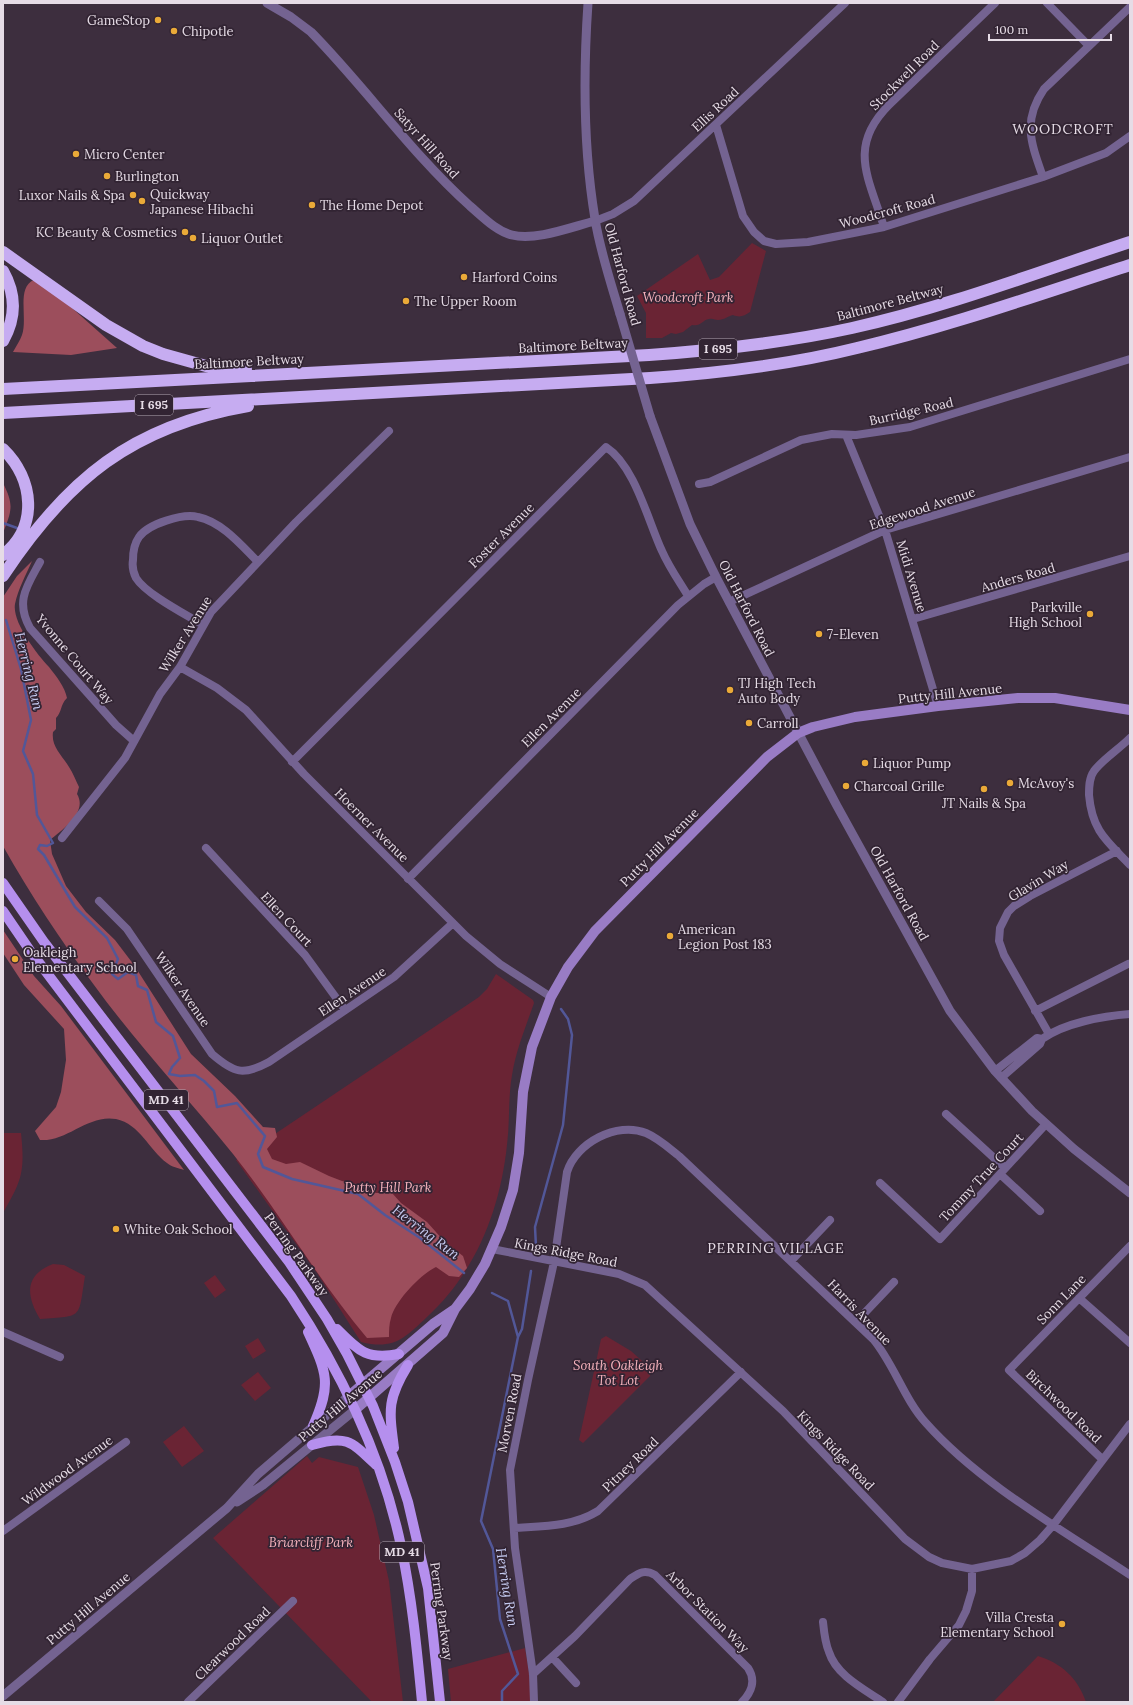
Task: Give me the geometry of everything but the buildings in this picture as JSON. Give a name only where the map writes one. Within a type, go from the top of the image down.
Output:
[{"type":"highway","name":"Baltimore Beltway","points":[[3,389],[648,355],[754,346],[854,328],[912,313],[1130,242]]},
{"type":"highway","points":[[3,252],[106,325],[143,346],[163,354],[206,366],[293,373]]},
{"type":"highway","name":"I 695","points":[[3,413],[650,378],[746,369],[807,359],[917,332],[1130,265]]},
{"type":"highway","points":[[3,271],[11,288],[13,312],[11,323],[3,342]]},
{"type":"highway","points":[[3,576],[22,548],[66,496],[95,470],[126,448],[162,430],[200,416],[305,397]]},
{"type":"highway","points":[[3,449],[19,468],[25,481],[28,503],[25,524],[20,535],[3,555]]},
{"type":"main road","name":"Putty Hill Avenue","points":[[356,1409],[443,1334],[455,1310],[474,1283],[492,1249],[507,1209],[516,1171],[523,1092],[529,1060],[538,1028],[551,997],[577,954],[595,931],[776,748],[798,733],[846,719],[938,706],[1018,698],[1055,698],[1130,710]]},
{"type":"main road","name":"Perring Parkway","points":[[3,883],[44,942],[289,1262],[327,1319],[363,1384],[396,1462],[418,1543],[428,1588],[440,1702]]},
{"type":"main road","name":"MD 41","points":[[3,911],[31,952],[291,1296],[312,1327],[350,1395],[378,1468],[391,1507],[401,1546],[412,1613],[422,1702]]},
{"type":"main road","points":[[291,1296],[323,1364],[326,1375],[324,1400],[313,1426]]},
{"type":"main road","name":"Putty Hill Avenue","points":[[350,1395],[433,1324],[455,1310]]},
{"type":"main road","points":[[327,1319],[362,1352],[377,1356],[399,1354]]},
{"type":"main road","points":[[396,1462],[390,1406],[396,1385],[408,1365]]},
{"type":"main road","points":[[312,1445],[334,1439],[342,1440],[359,1450],[378,1468]]},
{"type":"street","name":"Satyr Hill Road","points":[[267,3],[291,17],[312,32],[416,153],[454,192],[500,230],[514,235],[528,236],[595,221]]},
{"type":"street","name":"Old Harford Road","points":[[588,3],[584,70],[584,113],[586,148],[595,221],[650,416],[690,524],[716,577],[798,733],[940,994],[960,1026],[998,1074],[1046,1124],[1130,1193]]},
{"type":"street","name":"Ellis Road","points":[[595,221],[625,208],[716,125],[845,3]]},
{"type":"street","name":"Stockwell Road","points":[[884,227],[864,166],[864,152],[871,128],[878,116],[994,3]]},
{"type":"street","points":[[1047,3],[1089,46]]},
{"type":"street","points":[[1043,177],[1030,136],[1032,112],[1037,99],[1044,89],[1130,7]]},
{"type":"street","name":"Woodcroft Road","points":[[716,125],[743,216],[754,232],[764,241],[776,244],[802,243],[884,227],[1043,177],[1106,153],[1130,136]]},
{"type":"street","name":"Burridge Road","points":[[699,484],[710,482],[801,440],[832,434],[871,434],[910,427],[1130,359]]},
{"type":"street","name":"Wilker Avenue","points":[[62,838],[125,758],[160,694],[180,667],[203,625],[223,597],[389,431]]},
{"type":"street","name":"Midi Avenue","points":[[846,435],[885,530],[938,706]]},
{"type":"street","name":"Foster Avenue","points":[[292,762],[606,447],[617,456],[633,482],[662,552],[688,596]]},
{"type":"street","name":"Edgewood Avenue","points":[[729,602],[885,530],[1130,457]]},
{"type":"street","points":[[203,625],[163,601],[139,582],[133,571],[132,563],[135,544],[139,536],[155,526],[178,517],[198,517],[222,529],[258,562]]},
{"type":"street","name":"Anders Road","points":[[913,619],[1130,556]]},
{"type":"street","name":"Yvonne Court Way","points":[[40,562],[22,601],[26,621],[30,628],[116,725],[134,741]]},
{"type":"street","name":"Ellen Avenue","points":[[408,879],[688,596],[716,577]]},
{"type":"street","name":"Hoerner Avenue","points":[[180,667],[229,696],[246,710],[292,762],[453,924],[500,964],[551,997]]},
{"type":"street","points":[[1130,738],[1094,771],[1090,781],[1092,817],[1103,837],[1130,865]]},
{"type":"street","name":"Ellen Court","points":[[206,848],[305,955],[345,1010]]},
{"type":"street","name":"Glavin Way","points":[[1049,1034],[1001,947],[999,935],[1001,925],[1008,912],[1030,896],[1117,851]]},
{"type":"street","name":"Wilker Avenue","points":[[99,901],[127,929],[212,1054],[225,1064],[239,1071],[250,1071],[258,1068]]},
{"type":"street","name":"Ellen Avenue","points":[[258,1068],[404,969],[453,924]]},
{"type":"street","points":[[1035,1011],[1128,964]]},
{"type":"street","points":[[998,1074],[1040,1044],[1042,1039],[1049,1034],[1097,1019],[1130,1014]]},
{"type":"street","points":[[946,1114],[1003,1171],[1040,1211]]},
{"type":"street","name":"Tommy True Court","points":[[880,1183],[940,1239],[1046,1124]]},
{"type":"street","name":"Harris Avenue","points":[[593,1141],[608,1134],[626,1130],[636,1130],[653,1136],[679,1156],[856,1322],[885,1354],[917,1412],[926,1424],[993,1483],[1130,1576]]},
{"type":"street","name":"Morven Road","points":[[534,1702],[532,1674],[514,1528],[510,1470],[554,1262],[569,1166],[579,1152],[593,1141]]},
{"type":"street","points":[[791,1261],[830,1220]]},
{"type":"street","name":"Sonn Lane","points":[[1009,1370],[1130,1246]]},
{"type":"street","name":"Kings Ridge Road","points":[[492,1249],[619,1274],[645,1285],[783,1411],[905,1539],[929,1557],[942,1563],[972,1569],[1001,1564],[1017,1559],[1040,1540],[1054,1524],[1130,1424]]},
{"type":"street","points":[[856,1322],[894,1282]]},
{"type":"street","points":[[1079,1298],[1130,1343]]},
{"type":"street","points":[[3,1332],[60,1357]]},
{"type":"street","name":"Birchwood Road","points":[[1009,1370],[1102,1459]]},
{"type":"street","name":"Pitney Road","points":[[514,1528],[561,1525],[586,1518],[598,1511],[741,1372]]},
{"type":"street","name":"Putty Hill Avenue","points":[[3,1696],[227,1508],[258,1474],[350,1395]]},
{"type":"street","name":"Putty Hill Avenue","points":[[227,1508],[264,1485],[356,1409]]},
{"type":"street","name":"Wildwood Avenue","points":[[3,1531],[126,1442]]},
{"type":"street","points":[[898,1702],[930,1659],[959,1625],[966,1611],[972,1591],[972,1569]]},
{"type":"street","name":"Arbor Station Way","points":[[532,1674],[552,1657],[630,1579],[639,1573],[647,1571],[655,1575],[748,1668],[752,1675],[752,1684],[749,1693],[742,1702]]},
{"type":"street","name":"Clearwood Road","points":[[188,1702],[293,1601]]},
{"type":"street","points":[[823,1622],[829,1653],[833,1662],[844,1674],[883,1702]]},
{"type":"street","points":[[552,1657],[576,1683]]},
{"type":"green space","name":"Woodcroft Park","points":[[752,243],[766,251],[750,312],[742,316],[733,315],[720,320],[707,320],[697,325],[692,325],[683,332],[676,334],[671,333],[662,338],[646,338],[646,313],[637,296],[698,254],[710,280],[719,277]]},
{"type":"green space","name":"Putty Hill Park","points":[[496,974],[533,1000],[534,1003],[514,1066],[509,1101],[508,1136],[504,1169],[492,1216],[472,1260],[444,1299],[427,1317],[404,1337],[397,1341],[382,1345],[361,1342],[317,1273],[236,1160],[479,997],[487,989]]},
{"type":"green space","points":[[3,1133],[21,1133],[23,1157],[21,1175],[3,1213]]},
{"type":"green space","points":[[53,1264],[64,1265],[85,1276],[81,1300],[79,1308],[72,1315],[40,1319],[32,1302],[30,1287],[32,1280],[37,1274]]},
{"type":"green space","points":[[215,1275],[226,1290],[215,1298],[204,1283]]},
{"type":"green space","name":"South Oakleigh Tot Lot","points":[[606,1336],[631,1351],[651,1369],[650,1376],[583,1443],[579,1440],[601,1339]]},
{"type":"green space","points":[[258,1338],[266,1351],[253,1359],[245,1346]]},
{"type":"green space","points":[[258,1372],[271,1388],[255,1401],[241,1385]]},
{"type":"green space","points":[[184,1426],[204,1451],[182,1467],[163,1442]]},
{"type":"green space","name":"Briarcliff Park","points":[[307,1456],[312,1463],[319,1457],[358,1467],[374,1515],[389,1581],[403,1702],[372,1702],[213,1538]]},
{"type":"green space","points":[[525,1648],[534,1702],[451,1702],[448,1669]]},
{"type":"green space","points":[[1038,1656],[1054,1663],[1068,1673],[1083,1693],[1086,1702],[993,1702]]},
{"type":"shaded area","points":[[34,280],[63,300],[117,348],[71,355],[13,352],[24,328],[25,289]]},
{"type":"shaded area","points":[[3,483],[9,497],[10,513],[3,533]]},
{"type":"shaded area","points":[[32,561],[18,593],[15,611],[17,620],[26,637],[57,678],[66,694],[67,698],[56,718],[56,729],[53,732],[53,737],[55,747],[70,769],[79,787],[77,794],[80,801],[77,814],[50,840],[52,854],[66,886],[86,912],[115,940],[134,965],[191,1054],[235,1096],[263,1127],[275,1128],[277,1137],[267,1149],[272,1159],[286,1164],[300,1162],[329,1176],[342,1181],[357,1184],[376,1193],[392,1193],[401,1203],[427,1222],[444,1241],[463,1256],[467,1268],[459,1277],[449,1276],[436,1267],[423,1276],[409,1289],[393,1311],[389,1337],[367,1338],[349,1316],[315,1270],[267,1199],[233,1154],[110,1007],[58,934],[3,846],[3,597],[17,576]]},
{"type":"shaded area","points":[[3,930],[34,976],[61,1006],[184,1170],[169,1164],[161,1158],[132,1126],[116,1119],[96,1120],[59,1137],[40,1140],[35,1131],[56,1107],[61,1092],[66,1060],[64,1029],[24,985],[3,953]]},
{"type":"waterway","points":[[3,523],[17,528]]},
{"type":"waterway","name":"Herring Run","points":[[6,620],[21,669],[31,720],[23,751],[33,774],[37,815],[53,843],[47,846],[40,845],[38,849],[44,855],[75,907],[107,938],[118,959],[112,974],[118,979],[128,972],[136,975],[138,986],[147,990],[156,1022],[173,1036],[180,1058],[172,1067],[169,1074],[180,1076],[195,1075],[204,1081],[214,1091],[217,1107],[237,1103],[265,1136],[258,1154],[263,1167],[292,1179],[358,1194],[385,1215],[420,1238],[464,1273]]},
{"type":"waterway","points":[[536,1247],[535,1227],[563,1125],[572,1035],[568,1019],[561,1009]]},
{"type":"waterway","points":[[518,1337],[522,1329],[531,1271]]},
{"type":"waterway","name":"Herring Run","points":[[492,1293],[508,1301],[518,1337],[481,1521],[493,1549],[500,1619],[518,1674],[502,1691],[502,1702]]},
{"type":"place","name":"GameStop","points":[[158,20]]},
{"type":"place","name":"Chipotle","points":[[174,31]]},
{"type":"place","name":"Micro Center","points":[[76,154]]},
{"type":"place","name":"Burlington","points":[[107,176]]},
{"type":"place","name":"Luxor Nails & Spa","points":[[133,195]]},
{"type":"place","name":"Quickway Japanese Hibachi","points":[[142,201]]},
{"type":"place","name":"The Home Depot","points":[[312,205]]},
{"type":"place","name":"KC Beauty & Cosmetics","points":[[185,232]]},
{"type":"place","name":"Liquor Outlet","points":[[193,238]]},
{"type":"place","name":"Harford Coins","points":[[464,277]]},
{"type":"place","name":"The Upper Room","points":[[406,301]]},
{"type":"place","name":"Parkville High School","points":[[1090,614]]},
{"type":"place","name":"7-Eleven","points":[[819,634]]},
{"type":"place","name":"TJ High Tech Auto Body","points":[[730,690]]},
{"type":"place","name":"Carroll","points":[[749,723]]},
{"type":"place","name":"Liquor Pump","points":[[865,763]]},
{"type":"place","name":"McAvoy's","points":[[1010,783]]},
{"type":"place","name":"Charcoal Grille","points":[[846,786]]},
{"type":"place","name":"JT Nails & Spa","points":[[984,789]]},
{"type":"place","name":"American Legion Post 183","points":[[670,936]]},
{"type":"place","name":"Oakleigh Elementary School","points":[[15,959]]},
{"type":"place","name":"White Oak School","points":[[116,1229]]},
{"type":"place","name":"Villa Cresta Elementary School","points":[[1062,1624]]},
{"type":"district","name":"WOODCROFT","points":[[1063,129]]},
{"type":"district","name":"PERRING VILLAGE","points":[[776,1248]]}]
